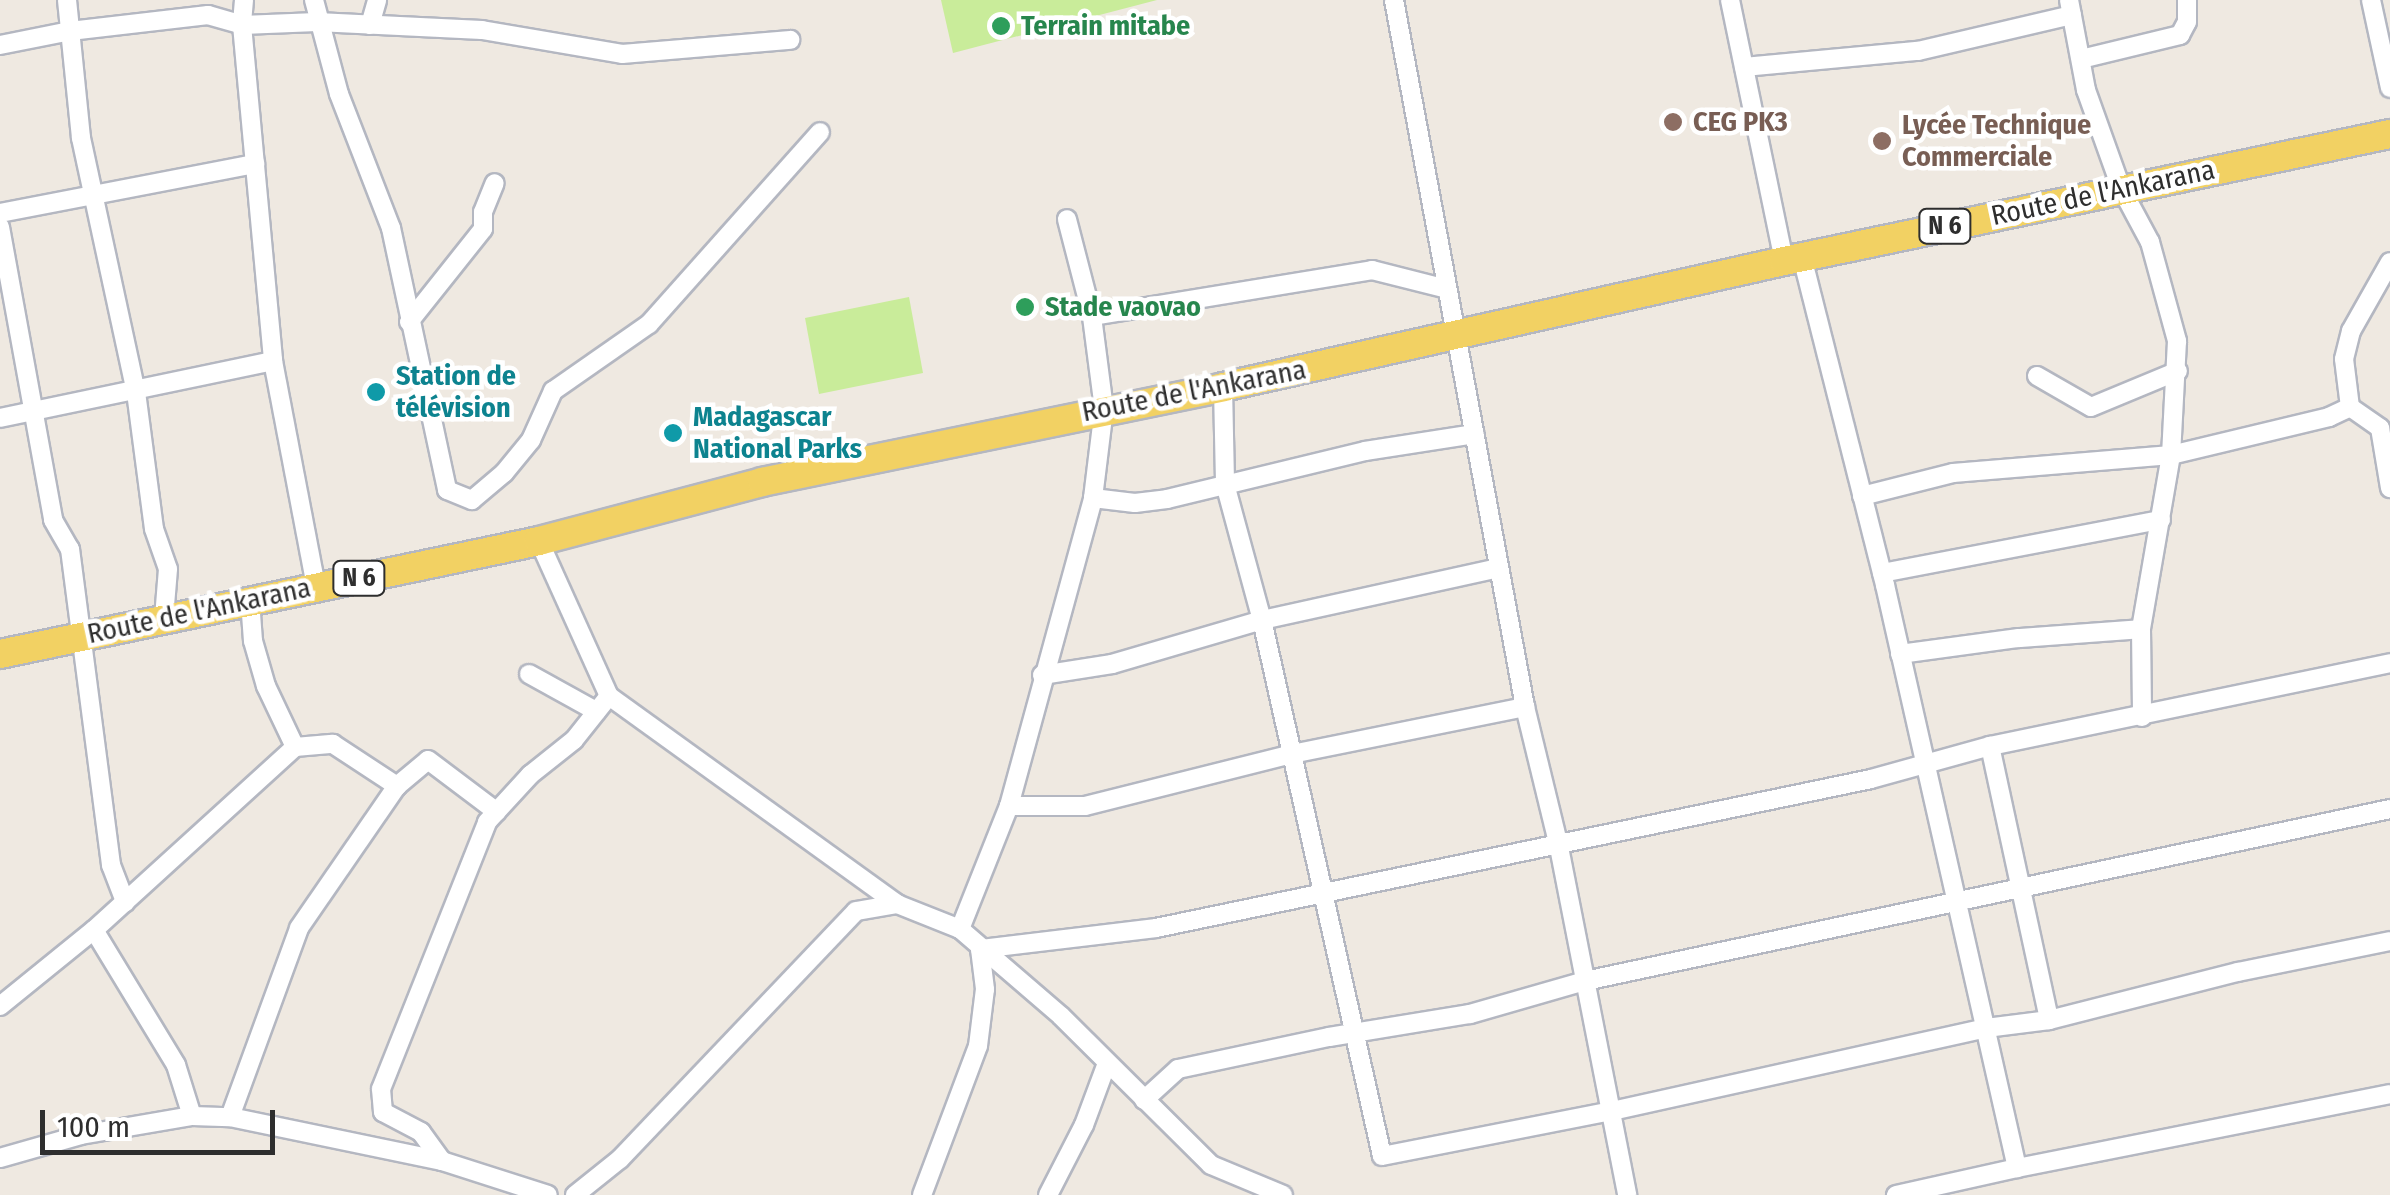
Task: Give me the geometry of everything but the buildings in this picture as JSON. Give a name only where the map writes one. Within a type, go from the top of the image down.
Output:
[{"type":"main road","name":"Route de l'Ankarana","points":[[0,654],[539,541],[762,482],[1223,387],[1793,259],[2390,134]]},
{"type":"street","points":[[68,0],[82,138],[136,392],[154,529],[168,569],[164,618]]},
{"type":"street","points":[[244,0],[242,24],[273,361],[316,586]]},
{"type":"street","points":[[314,0],[339,94],[392,228],[447,490],[472,500],[504,473],[531,440],[553,391],[649,324],[820,132]]},
{"type":"street","points":[[370,24],[378,0]]},
{"type":"street","points":[[1394,0],[1524,707],[1558,842],[1627,1195]]},
{"type":"street","points":[[1730,0],[1793,259],[1882,573],[2017,1168]]},
{"type":"street","points":[[2080,59],[2180,35],[2186,22],[2186,0]]},
{"type":"street","points":[[2371,0],[2390,88]]},
{"type":"street","points":[[1744,67],[1918,50],[2070,7],[2086,90],[2121,188],[2150,242],[2178,341],[2171,454],[2141,629],[2142,716]]},
{"type":"street","points":[[0,44],[70,30],[208,15],[242,24],[317,22],[482,30],[622,54],[790,40]]},
{"type":"street","points":[[0,213],[93,192],[255,164]]},
{"type":"street","points":[[409,322],[483,229],[483,212],[494,183]]},
{"type":"street","points":[[960,929],[1008,806],[1093,498],[1104,410],[1092,316],[1068,220]]},
{"type":"street","points":[[0,227],[54,520],[70,549],[111,865],[125,902]]},
{"type":"street","points":[[2350,408],[2344,359],[2351,331],[2390,262]]},
{"type":"street","points":[[1092,316],[1372,270],[1447,289]]},
{"type":"street","points":[[0,418],[273,361]]},
{"type":"street","points":[[2037,376],[2091,406],[2178,372]]},
{"type":"street","points":[[1223,387],[1225,484],[1262,620],[1382,1156],[1612,1112],[1986,1028],[2049,1020],[2238,972],[2390,941]]},
{"type":"street","points":[[1862,496],[1953,472],[2171,454],[2350,408],[2380,428],[2390,488]]},
{"type":"street","points":[[1093,498],[1135,503],[1365,452],[1474,434]]},
{"type":"street","points":[[1882,573],[2161,520]]},
{"type":"street","points":[[539,541],[602,704]]},
{"type":"street","points":[[1042,675],[1112,664],[1262,620],[1498,568]]},
{"type":"street","points":[[250,600],[254,642],[266,686],[295,747]]},
{"type":"street","points":[[1900,654],[2019,638],[2141,629]]},
{"type":"street","points":[[980,948],[1156,928],[2390,662]]},
{"type":"street","points":[[529,674],[602,704],[897,904],[960,929],[1062,1016],[1211,1164],[1283,1195]]},
{"type":"street","points":[[442,1161],[421,1132],[384,1112],[381,1088],[473,850],[496,812],[574,740],[602,704]]},
{"type":"street","points":[[1008,806],[1085,806],[1292,754],[1524,707]]},
{"type":"street","points":[[0,1006],[94,930],[295,747],[332,744],[397,786]]},
{"type":"street","points":[[1990,746],[2049,1020]]},
{"type":"street","points":[[230,1117],[300,928],[397,786],[428,760],[496,812]]},
{"type":"street","points":[[1144,1100],[1178,1069],[1352,1033],[1470,1014],[1585,982],[2390,808]]},
{"type":"street","points":[[574,1195],[620,1158],[856,911],[897,904]]},
{"type":"street","points":[[94,930],[176,1066],[192,1116]]},
{"type":"street","points":[[922,1195],[978,1046],[985,989],[980,948]]},
{"type":"street","points":[[1048,1195],[1084,1125],[1107,1062]]},
{"type":"street","points":[[1896,1195],[2390,1094]]},
{"type":"street","points":[[0,1158],[81,1135],[192,1116],[230,1117],[442,1161],[548,1195]]},
{"type":"green space","name":"Terrain mitabe","points":[[941,0],[1157,0],[953,53]]},
{"type":"green space","points":[[909,297],[923,373],[819,394],[805,318]]},
{"type":"place","name":"Terrain mitabe","points":[[1001,26]]},
{"type":"place","name":"CEG PK3","points":[[1673,122]]},
{"type":"place","name":"Lycée Technique Commerciale","points":[[1882,141]]},
{"type":"place","name":"Stade vaovao","points":[[1025,307]]},
{"type":"place","name":"Station de télévision","points":[[376,392]]},
{"type":"place","name":"Madagascar National Parks","points":[[673,433]]}]
